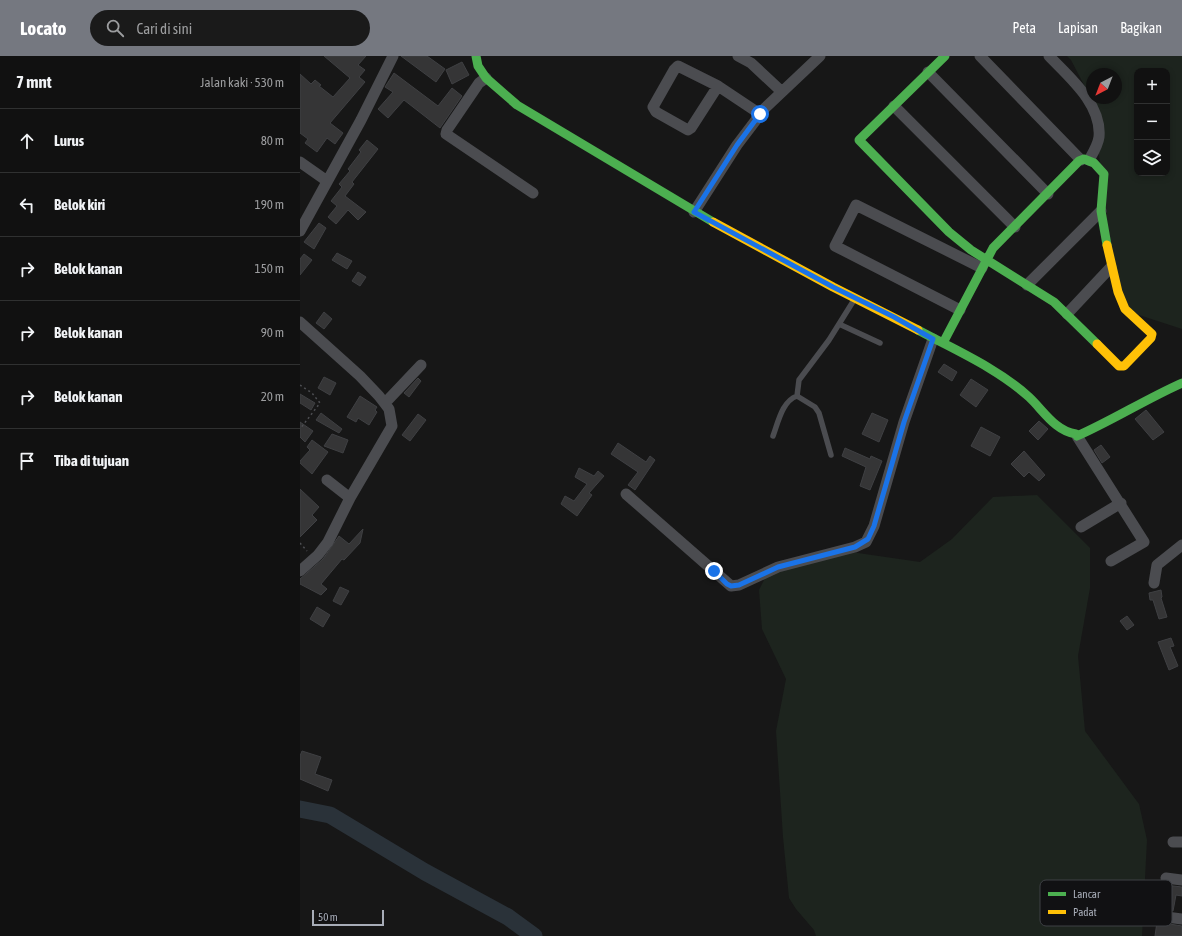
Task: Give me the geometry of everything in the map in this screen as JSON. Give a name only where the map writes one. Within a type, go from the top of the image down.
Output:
[{"type":"street","points":[[300,231],[359,124],[393,56]]},
{"type":"street","points":[[476,56],[478,66],[486,78],[517,105],[694,212],[938,341],[1003,377],[1028,396],[1060,429],[1077,436],[1121,503],[1144,542],[1111,561]]},
{"type":"street","points":[[738,56],[754,59],[781,91]]},
{"type":"street","points":[[694,212],[737,145],[760,114],[781,91],[793,82],[820,56]]},
{"type":"street","points":[[945,56],[859,140],[949,232],[984,263]]},
{"type":"street","points":[[960,310],[835,246],[856,205],[1027,284],[1054,302],[1121,368],[1151,338],[1152,334],[1122,304],[1111,267],[1101,211],[1104,174],[1085,160],[980,56]]},
{"type":"street","points":[[626,494],[731,586],[739,585],[778,567],[855,547],[866,542],[874,526],[904,422],[938,341],[960,310],[984,263],[994,248],[1048,194],[1085,160],[1099,138],[1099,126],[1094,112],[1079,88],[1049,56]]},
{"type":"street","points":[[718,86],[691,128],[688,130],[656,112],[653,107],[674,70],[678,66],[718,86],[760,114]]},
{"type":"street","points":[[928,72],[1048,194]]},
{"type":"street","points":[[486,78],[479,82],[446,130],[446,134],[533,193]]},
{"type":"street","points":[[894,106],[1015,227]]},
{"type":"street","points":[[300,162],[327,181]]},
{"type":"street","points":[[1027,284],[1101,211]]},
{"type":"street","points":[[1067,314],[1111,267]]},
{"type":"street","points":[[300,322],[360,376],[385,403],[391,414],[392,426],[350,498],[328,542],[318,555],[300,571]]},
{"type":"street","points":[[385,403],[421,365]]},
{"type":"street","points":[[1077,436],[1100,426],[1154,395],[1182,383]]},
{"type":"street","points":[[1172,388],[1182,395]]},
{"type":"street","points":[[327,480],[350,498]]},
{"type":"street","points":[[1081,527],[1121,503]]},
{"type":"street","points":[[1154,583],[1157,564],[1182,545]]},
{"type":"street","points":[[1166,878],[1182,880]]},
{"type":"street","points":[[1172,918],[1182,919]]},
{"type":"lane","points":[[797,396],[799,380],[856,298]]},
{"type":"lane","points":[[839,324],[880,343]]},
{"type":"lane","points":[[773,436],[786,405],[790,399],[797,396]]},
{"type":"lane","points":[[797,396],[814,407],[819,413],[831,455]]},
{"type":"path","points":[[300,385],[312,393],[320,403],[300,429]]},
{"type":"shaded area","points":[[1067,56],[1182,56],[1182,329],[1133,313],[1119,294],[1104,204],[1094,104],[1122,104],[1122,68],[1086,68],[1086,89],[1071,60]]},
{"type":"shaded area","points":[[1037,495],[1090,548],[1090,588],[1078,656],[1085,731],[1139,804],[1147,840],[1145,880],[1040,880],[1040,926],[1143,926],[1142,936],[816,936],[814,930],[796,909],[789,898],[783,837],[776,731],[786,679],[762,629],[759,590],[768,572],[851,552],[920,562],[952,539],[993,497]]},
{"type":"building","points":[[324,56],[366,56],[358,65],[365,70],[359,77],[365,82],[330,123],[343,133],[335,144],[327,138],[317,152],[305,143],[308,139],[300,133],[300,74],[311,84],[315,80],[321,85],[319,86],[333,97],[350,78]]},
{"type":"building","points":[[401,56],[427,56],[445,69],[436,82]]},
{"type":"building","points":[[462,62],[469,75],[452,84],[446,70]]},
{"type":"building","points":[[394,73],[438,106],[452,88],[462,96],[440,128],[404,100],[388,118],[378,109],[393,92],[385,87]]},
{"type":"building","points":[[367,140],[378,149],[352,182],[354,184],[345,196],[366,212],[358,220],[348,210],[336,224],[328,217],[337,206],[331,201],[342,187],[339,184],[350,171],[348,169],[361,152],[359,150]]},
{"type":"building","points":[[319,223],[326,228],[314,249],[304,242]]},
{"type":"building","points":[[337,253],[352,261],[347,269],[332,260]]},
{"type":"building","points":[[304,254],[312,260],[300,275],[300,259]]},
{"type":"building","points":[[358,272],[366,277],[360,286],[352,281]]},
{"type":"building","points":[[324,312],[332,319],[324,329],[316,323]]},
{"type":"building","points":[[944,364],[957,372],[952,381],[938,372]]},
{"type":"building","points":[[324,377],[336,383],[330,395],[318,388]]},
{"type":"building","points":[[418,378],[421,381],[409,397],[404,393]]},
{"type":"building","points":[[971,379],[988,390],[976,407],[960,395]]},
{"type":"building","points":[[300,394],[315,403],[311,410],[300,403]]},
{"type":"building","points":[[360,396],[377,407],[375,410],[377,412],[369,425],[358,418],[356,422],[347,417]]},
{"type":"building","points":[[1146,410],[1164,432],[1153,440],[1135,419]]},
{"type":"building","points":[[321,413],[342,429],[339,433],[316,420]]},
{"type":"building","points":[[872,413],[888,420],[879,442],[862,434]]},
{"type":"building","points":[[418,414],[426,420],[410,441],[402,435]]},
{"type":"building","points":[[1039,421],[1048,429],[1038,440],[1029,431]]},
{"type":"building","points":[[300,422],[313,431],[305,442],[300,437]]},
{"type":"building","points":[[981,427],[1000,437],[990,456],[971,446]]},
{"type":"building","points":[[332,434],[348,440],[343,453],[324,446]]},
{"type":"building","points":[[312,440],[328,452],[312,474],[300,463],[300,461],[310,450],[307,447]]},
{"type":"building","points":[[618,443],[646,462],[650,456],[655,460],[635,490],[628,485],[638,472],[611,454]]},
{"type":"building","points":[[1101,445],[1110,457],[1102,463],[1094,450]]},
{"type":"building","points":[[845,448],[870,459],[871,456],[882,461],[870,490],[860,486],[866,467],[842,456]]},
{"type":"building","points":[[1024,451],[1045,475],[1039,481],[1029,472],[1024,477],[1011,464]]},
{"type":"building","points":[[579,468],[594,476],[598,471],[604,476],[589,493],[592,495],[577,516],[561,504],[565,496],[574,501],[587,484],[575,477]]},
{"type":"building","points":[[300,489],[319,507],[312,515],[317,520],[300,537]]},
{"type":"building","points":[[363,529],[360,543],[344,560],[342,559],[321,584],[327,589],[321,595],[300,584],[300,579],[323,559],[339,536],[349,544]]},
{"type":"building","points":[[340,587],[349,591],[341,605],[333,601]]},
{"type":"building","points":[[1161,590],[1161,598],[1167,617],[1159,619],[1153,600],[1150,600],[1149,593]]},
{"type":"building","points":[[317,607],[330,615],[323,627],[310,619]]},
{"type":"building","points":[[1127,616],[1134,625],[1127,630],[1120,621]]},
{"type":"building","points":[[1171,638],[1174,646],[1170,647],[1178,666],[1169,670],[1158,642]]},
{"type":"building","points":[[302,751],[321,757],[315,774],[332,780],[328,791],[300,779],[300,756]]},
{"type":"building","points":[[1172,886],[1182,887],[1182,896],[1176,895],[1173,911]]},
{"type":"building","points":[[1172,924],[1182,926],[1182,936],[1155,936],[1156,926],[1172,926]]},
{"type":"waterway","points":[[300,809],[330,815],[425,872],[508,917],[534,936]]},
{"type":"traffic: fast","points":[[476,56],[478,66],[486,78],[517,105],[713,222]]},
{"type":"traffic: fast","points":[[945,56],[859,140],[949,232],[971,250],[1054,302],[1097,344]]},
{"type":"traffic: fast","points":[[943,343],[993,248],[1079,161],[1084,159],[1094,163],[1104,174],[1101,211],[1107,245]]},
{"type":"traffic: fast","points":[[918,330],[990,368],[1029,397],[1062,429],[1076,434],[1077,436],[1182,383]]},
{"type":"traffic: slow","points":[[713,222],[833,287],[918,330]]},
{"type":"traffic: slow","points":[[1097,344],[1119,366],[1124,366],[1151,338],[1152,334],[1125,309],[1118,292],[1107,245]]},
{"type":"route","points":[[714,571],[727,584],[731,586],[739,585],[778,567],[855,547],[866,542],[872,534],[904,422],[933,339],[694,212],[737,145],[760,114]]}]
